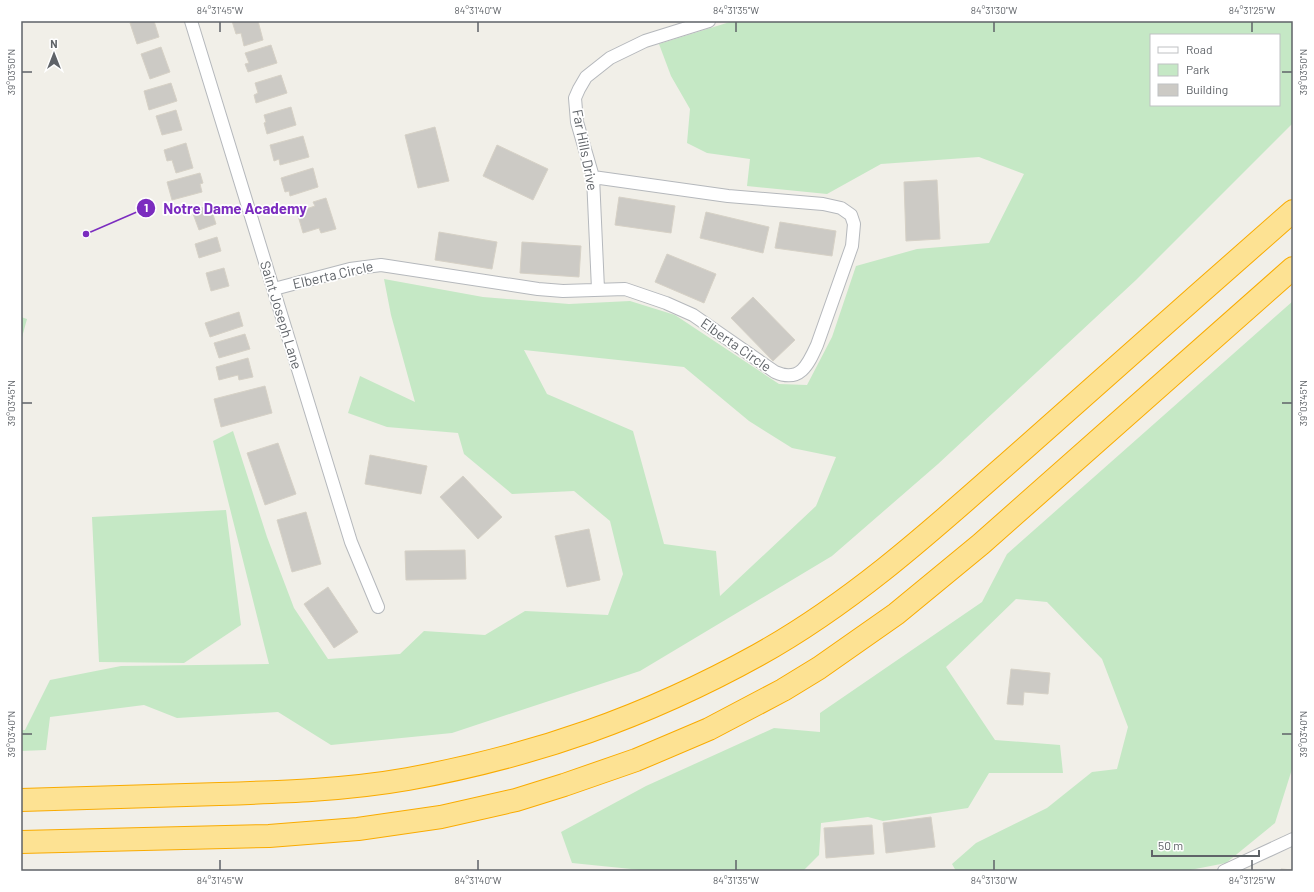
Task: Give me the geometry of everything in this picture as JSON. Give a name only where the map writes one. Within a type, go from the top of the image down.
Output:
[{"type":"highway","points":[[21,800],[300,792],[404,780],[497,760],[551,745],[626,719],[695,688],[762,653],[824,613],[879,574],[949,516],[1293,211]]},
{"type":"highway","points":[[21,842],[269,836],[358,829],[441,817],[516,800],[564,785],[636,760],[709,729],[819,668],[896,614],[987,539],[1293,268]]},
{"type":"street","name":"Saint Joseph Lane","points":[[191,21],[351,542],[378,607]]},
{"type":"street","name":"Far Hills Drive","points":[[598,289],[593,178],[577,122],[576,98],[579,89],[586,77],[610,58],[645,41],[709,21]]},
{"type":"street","name":"Elberta Circle","points":[[274,290],[350,268],[381,265],[538,290],[563,291],[624,289],[666,303],[693,315],[782,376],[797,374],[804,369],[817,345],[852,246],[854,224],[850,215],[841,208],[823,204],[728,196],[593,178]]},
{"type":"street","points":[[1224,871],[1293,839]]},
{"type":"green space","points":[[733,21],[1293,21],[1293,123],[1136,280],[938,464],[832,556],[640,671],[452,733],[331,745],[278,712],[177,718],[144,705],[50,717],[46,750],[21,751],[21,730],[25,730],[50,680],[121,666],[269,664],[213,441],[233,431],[267,537],[294,608],[328,659],[400,654],[424,631],[485,635],[525,611],[608,615],[623,574],[610,521],[574,491],[512,494],[464,454],[458,433],[387,427],[348,413],[360,376],[415,402],[391,315],[384,279],[483,297],[569,304],[630,301],[675,315],[779,384],[807,385],[832,337],[856,266],[917,249],[989,243],[1024,174],[979,157],[881,164],[827,194],[747,186],[750,159],[707,153],[687,143],[690,109],[671,76],[659,44]],"holes":[[[524,350],[684,367],[749,421],[792,448],[836,457],[816,506],[720,596],[716,551],[664,544],[633,431],[547,394]]]},
{"type":"green space","points":[[1293,301],[1293,766],[1275,823],[1226,863],[1185,871],[956,871],[952,864],[976,843],[1047,808],[1092,772],[1117,769],[1128,727],[1102,659],[1047,602],[1016,599],[946,667],[995,740],[1060,745],[1063,773],[989,773],[968,808],[883,821],[868,817],[821,823],[819,855],[803,871],[651,871],[572,863],[561,832],[646,786],[774,728],[820,732],[820,713],[982,602],[1007,554]]},
{"type":"green space","points":[[21,317],[27,319],[21,341]]},
{"type":"green space","points":[[226,510],[241,625],[184,663],[99,662],[92,517]]},
{"type":"building","points":[[134,21],[154,21],[159,37],[137,44],[130,23]]},
{"type":"building","points":[[232,21],[258,21],[263,40],[244,46],[241,33],[236,34]]},
{"type":"building","points":[[271,45],[277,63],[248,72],[245,64],[249,63],[245,53]]},
{"type":"building","points":[[161,47],[170,72],[150,79],[141,54]]},
{"type":"building","points":[[281,75],[287,93],[256,103],[254,95],[258,93],[255,83]]},
{"type":"building","points":[[171,83],[177,101],[149,110],[144,91]]},
{"type":"building","points":[[291,107],[296,125],[267,134],[264,123],[266,122],[264,115]]},
{"type":"building","points":[[176,110],[182,130],[162,135],[156,116]]},
{"type":"building","points":[[435,127],[449,181],[418,188],[405,135]]},
{"type":"building","points":[[303,136],[309,157],[280,165],[279,159],[274,161],[270,145]]},
{"type":"building","points":[[186,143],[193,168],[176,173],[172,160],[167,161],[164,150]]},
{"type":"building","points":[[497,145],[548,169],[533,200],[483,176]]},
{"type":"building","points":[[313,168],[318,187],[290,196],[289,191],[285,192],[281,178]]},
{"type":"building","points":[[200,173],[203,183],[200,184],[202,192],[172,200],[167,182]]},
{"type":"building","points":[[937,180],[940,239],[906,241],[904,182]]},
{"type":"building","points":[[619,197],[675,206],[671,233],[615,225]]},
{"type":"building","points":[[326,198],[336,229],[321,233],[319,228],[303,233],[297,212],[315,206],[313,202]]},
{"type":"building","points":[[210,205],[216,224],[199,230],[192,211]]},
{"type":"building","points":[[706,212],[769,227],[763,253],[700,238]]},
{"type":"building","points":[[780,222],[836,231],[832,256],[775,248]]},
{"type":"building","points":[[439,232],[497,242],[492,269],[435,260]]},
{"type":"building","points":[[217,237],[221,251],[199,258],[195,244]]},
{"type":"building","points":[[522,242],[581,246],[579,277],[520,273]]},
{"type":"building","points":[[667,254],[716,274],[704,303],[655,282]]},
{"type":"building","points":[[224,268],[229,286],[211,291],[206,273]]},
{"type":"building","points":[[753,297],[795,340],[773,361],[731,318]]},
{"type":"building","points":[[239,312],[243,326],[210,337],[205,323]]},
{"type":"building","points":[[245,334],[250,349],[219,358],[214,343]]},
{"type":"building","points":[[248,358],[253,377],[239,380],[238,375],[219,380],[216,367]]},
{"type":"building","points":[[265,386],[272,413],[221,427],[214,399]]},
{"type":"building","points":[[278,443],[296,494],[265,505],[247,453]]},
{"type":"building","points":[[370,455],[427,466],[421,494],[365,484]]},
{"type":"building","points":[[463,476],[502,517],[478,539],[440,497]]},
{"type":"building","points":[[306,512],[321,564],[292,572],[277,520]]},
{"type":"building","points":[[589,529],[600,580],[567,587],[555,536]]},
{"type":"building","points":[[465,550],[466,579],[406,580],[405,551]]},
{"type":"building","points":[[328,587],[358,632],[334,648],[304,604]]},
{"type":"building","points":[[1011,669],[1050,673],[1048,694],[1024,692],[1023,705],[1007,704]]},
{"type":"building","points":[[931,817],[935,847],[886,853],[883,823]]},
{"type":"building","points":[[872,825],[874,854],[826,858],[824,828]]},
{"type":"building","points":[[1281,869],[1293,870],[1293,871],[1281,871]]},
{"type":"place","name":"Notre Dame Academy","points":[[86,234]]}]
